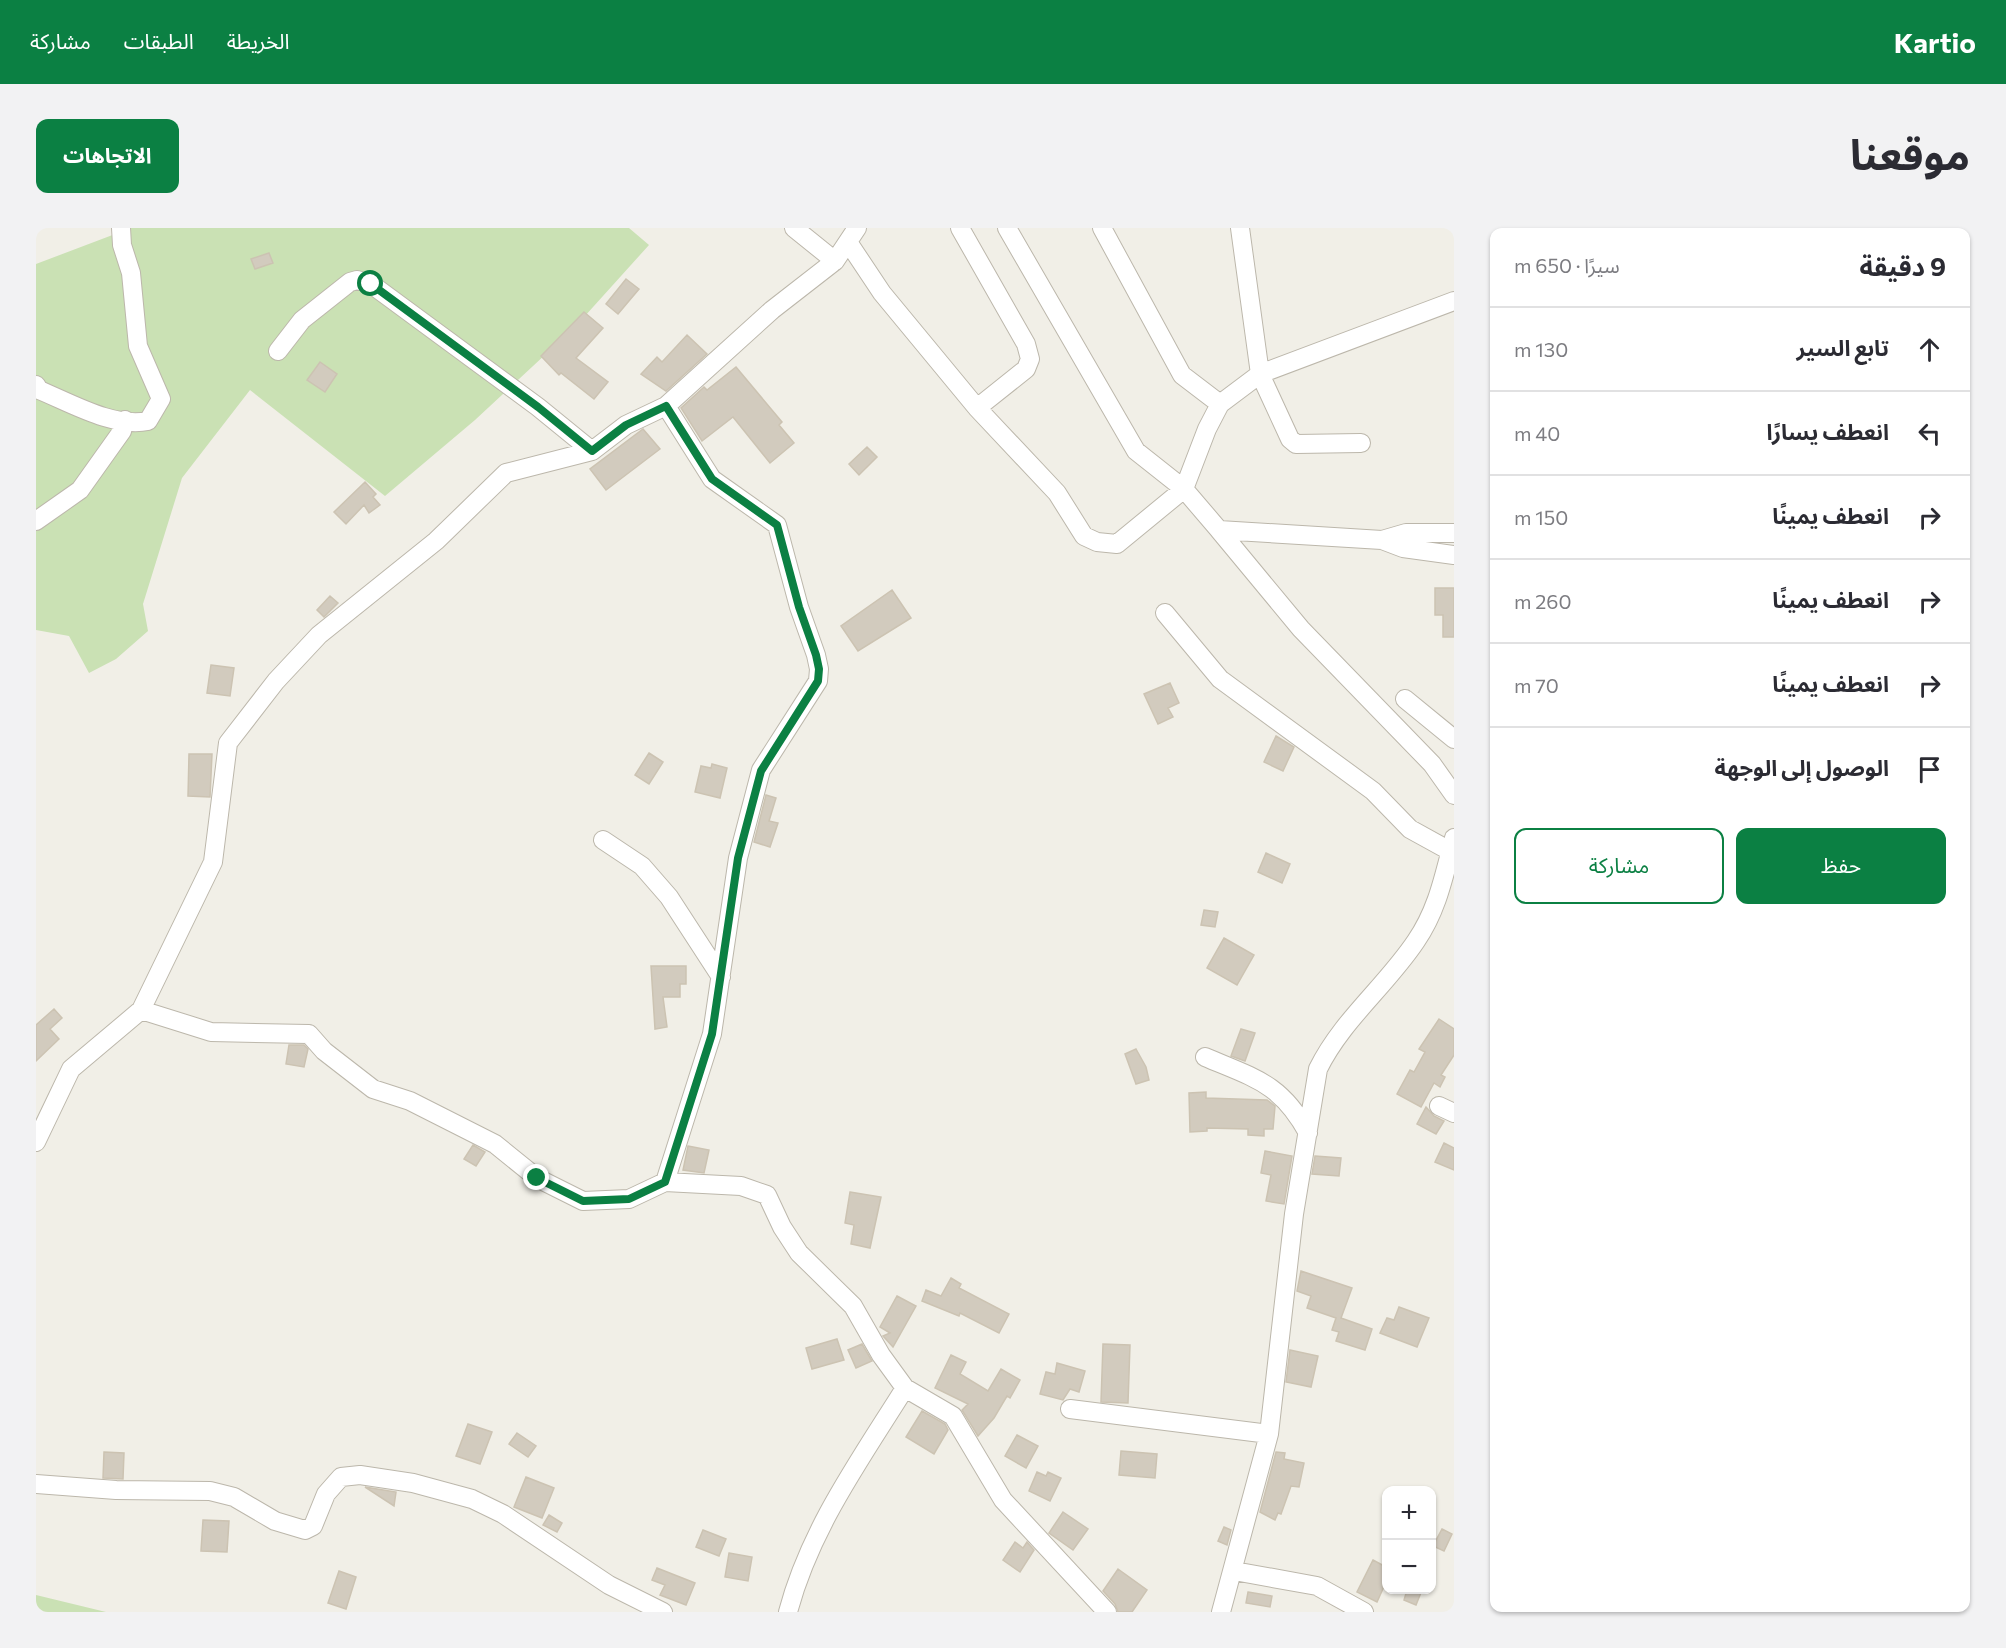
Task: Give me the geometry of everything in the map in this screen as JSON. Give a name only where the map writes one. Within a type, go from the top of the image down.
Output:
[{"type":"street","points":[[36,385],[39,390],[99,415],[138,423],[148,421],[161,399],[138,346],[131,273],[122,245],[121,228]]},
{"type":"street","points":[[794,228],[835,261]]},
{"type":"street","points":[[960,228],[1026,344],[1030,358],[1026,369],[977,408]]},
{"type":"street","points":[[1008,228],[1136,451],[1184,489],[1301,629],[1432,764],[1454,795]]},
{"type":"street","points":[[1102,228],[1182,375],[1220,404]]},
{"type":"street","points":[[1240,228],[1260,374],[1290,439],[1296,444],[1361,443]]},
{"type":"street","points":[[36,1142],[70,1069],[141,1010],[213,862],[228,742],[276,681],[319,635],[436,541],[506,472],[592,451],[626,425],[666,406],[772,310],[835,261],[852,235],[882,293],[977,408],[1057,493],[1084,536],[1097,542],[1117,544],[1184,489],[1220,404],[1260,374],[1454,301]]},
{"type":"street","points":[[278,351],[302,320],[350,282],[357,280],[371,284],[538,407],[592,451]]},
{"type":"street","points":[[665,1182],[712,1034],[738,858],[761,771],[818,681],[819,669],[799,607],[777,525],[712,479],[666,406]]},
{"type":"street","points":[[36,521],[80,490],[122,431],[125,420]]},
{"type":"street","points":[[1219,530],[1382,540],[1403,548],[1454,555]]},
{"type":"street","points":[[1382,540],[1406,533],[1454,533]]},
{"type":"street","points":[[1166,613],[1220,679],[1373,791],[1410,829],[1452,845],[1441,894],[1417,941],[1328,1048],[1318,1069],[1294,1214],[1269,1434],[1234,1571],[1221,1612]]},
{"type":"street","points":[[1406,699],[1454,739]]},
{"type":"street","points":[[603,840],[642,866],[669,897],[721,977]]},
{"type":"street","points":[[141,1010],[211,1032],[309,1034],[324,1051],[372,1089],[410,1101],[495,1144],[537,1178],[583,1201],[629,1199],[665,1182],[741,1186],[767,1195],[782,1227],[799,1253],[853,1306],[881,1355],[905,1388],[953,1416],[1003,1500],[1107,1612]]},
{"type":"street","points":[[1205,1057],[1265,1081],[1297,1113],[1308,1133]]},
{"type":"street","points":[[788,1612],[798,1575],[831,1505],[905,1388]]},
{"type":"street","points":[[1070,1409],[1269,1434]]},
{"type":"street","points":[[38,1487],[210,1491],[234,1497],[275,1521],[305,1530],[313,1526],[326,1494],[341,1477],[360,1474],[412,1483],[472,1499],[503,1514],[609,1585],[663,1612]]},
{"type":"street","points":[[1234,1571],[1317,1586],[1364,1612]]},
{"type":"green space","points":[[131,228],[629,228],[649,245],[575,327],[475,420],[385,496],[250,390],[182,478],[143,604],[148,631],[116,659],[89,673],[69,636],[36,630],[36,264]]},
{"type":"green space","points":[[36,1595],[106,1612],[36,1612]]},
{"type":"building","points":[[269,253],[273,263],[255,269],[251,259]]},
{"type":"building","points":[[626,279],[639,289],[618,314],[606,304]]},
{"type":"building","points":[[584,312],[603,328],[576,358],[608,382],[594,399],[561,373],[559,375],[541,356]]},
{"type":"building","points":[[687,335],[707,354],[666,391],[641,374],[657,357],[662,362]]},
{"type":"building","points":[[320,362],[337,374],[325,392],[307,380]]},
{"type":"building","points":[[736,367],[782,422],[779,425],[794,443],[770,463],[733,417],[702,441],[681,408],[704,387],[707,390]]},
{"type":"building","points":[[643,429],[660,449],[606,490],[590,469]]},
{"type":"building","points":[[867,447],[877,457],[859,475],[849,464]]},
{"type":"building","points":[[365,482],[376,494],[373,497],[380,505],[369,513],[364,505],[346,524],[334,512]]},
{"type":"building","points":[[1435,588],[1454,588],[1454,637],[1443,637],[1443,615],[1435,615]]},
{"type":"building","points":[[892,590],[911,618],[858,651],[841,626]]},
{"type":"building","points":[[330,596],[338,603],[324,617],[317,610]]},
{"type":"building","points":[[211,665],[234,668],[230,696],[207,693]]},
{"type":"building","points":[[1170,683],[1179,703],[1168,708],[1173,717],[1158,724],[1144,694]]},
{"type":"building","points":[[1276,736],[1294,747],[1283,771],[1264,762]]},
{"type":"building","points":[[649,753],[663,762],[649,784],[635,775]]},
{"type":"building","points":[[189,754],[212,754],[210,797],[188,796]]},
{"type":"building","points":[[712,764],[727,768],[720,798],[695,792],[701,766],[711,768]]},
{"type":"building","points":[[766,795],[776,798],[769,821],[778,823],[770,847],[754,842]]},
{"type":"building","points":[[1266,853],[1290,864],[1282,883],[1258,872]]},
{"type":"building","points":[[1204,910],[1218,912],[1215,927],[1201,925]]},
{"type":"building","points":[[1224,938],[1254,955],[1237,985],[1207,968]]},
{"type":"building","points":[[651,966],[686,966],[686,984],[680,984],[680,997],[663,997],[667,1027],[655,1029]]},
{"type":"building","points":[[54,1009],[62,1018],[50,1029],[59,1039],[36,1061],[36,1025]]},
{"type":"building","points":[[1439,1019],[1454,1029],[1454,1055],[1441,1075],[1445,1077],[1440,1087],[1434,1083],[1421,1107],[1397,1094],[1410,1070],[1414,1072],[1425,1052],[1419,1049]]},
{"type":"building","points":[[1241,1029],[1255,1033],[1245,1061],[1231,1056]]},
{"type":"building","points":[[289,1045],[304,1045],[308,1049],[304,1067],[286,1064]]},
{"type":"building","points":[[1136,1049],[1146,1067],[1149,1080],[1136,1084],[1125,1054]]},
{"type":"building","points":[[1206,1092],[1206,1098],[1267,1100],[1275,1106],[1273,1129],[1264,1129],[1264,1136],[1248,1135],[1248,1129],[1207,1128],[1207,1131],[1190,1132],[1189,1093]]},
{"type":"building","points":[[1426,1107],[1434,1116],[1444,1121],[1436,1134],[1417,1124]]},
{"type":"building","points":[[1444,1143],[1454,1148],[1454,1170],[1435,1162]]},
{"type":"building","points":[[473,1145],[485,1152],[476,1166],[464,1159]]},
{"type":"building","points":[[688,1146],[709,1150],[704,1173],[683,1170]]},
{"type":"building","points":[[1265,1151],[1292,1156],[1284,1204],[1266,1201],[1271,1175],[1261,1173]]},
{"type":"building","points":[[1315,1156],[1341,1158],[1339,1176],[1312,1174]]},
{"type":"building","points":[[850,1192],[881,1197],[870,1248],[851,1244],[854,1225],[845,1223]]},
{"type":"building","points":[[1301,1271],[1352,1288],[1341,1318],[1372,1329],[1365,1350],[1336,1341],[1339,1332],[1332,1330],[1336,1318],[1307,1308],[1311,1296],[1297,1291]]},
{"type":"building","points":[[951,1278],[961,1284],[959,1288],[1009,1314],[999,1333],[960,1313],[959,1316],[922,1301],[926,1290],[941,1296]]},
{"type":"building","points":[[897,1296],[916,1306],[893,1347],[883,1336],[890,1333],[880,1327]]},
{"type":"building","points":[[1399,1307],[1429,1318],[1417,1347],[1380,1333],[1387,1318],[1394,1320]]},
{"type":"building","points":[[837,1339],[844,1360],[812,1369],[806,1348]]},
{"type":"building","points":[[862,1344],[872,1361],[856,1368],[848,1350]]},
{"type":"building","points":[[1103,1344],[1130,1345],[1128,1403],[1101,1402]]},
{"type":"building","points":[[1290,1350],[1318,1356],[1311,1387],[1286,1382]]},
{"type":"building","points":[[951,1355],[966,1362],[960,1374],[988,1391],[1001,1369],[1020,1380],[1010,1398],[1007,1396],[994,1418],[978,1436],[962,1410],[968,1404],[935,1388]]},
{"type":"building","points":[[1057,1363],[1085,1371],[1079,1392],[1070,1389],[1063,1400],[1040,1394],[1046,1372],[1055,1374]]},
{"type":"building","points":[[922,1411],[945,1424],[948,1430],[934,1454],[906,1437]]},
{"type":"building","points":[[468,1424],[492,1432],[480,1464],[456,1456]]},
{"type":"building","points":[[517,1433],[536,1446],[528,1457],[509,1444]]},
{"type":"building","points":[[1017,1435],[1038,1446],[1026,1468],[1005,1456]]},
{"type":"building","points":[[1121,1451],[1157,1454],[1155,1478],[1119,1475]]},
{"type":"building","points":[[104,1452],[124,1453],[123,1479],[103,1478]]},
{"type":"building","points":[[1276,1452],[1285,1453],[1284,1459],[1304,1463],[1299,1487],[1291,1486],[1281,1514],[1278,1513],[1275,1520],[1260,1512]]},
{"type":"building","points":[[1037,1472],[1046,1476],[1048,1472],[1061,1478],[1050,1501],[1029,1491]]},
{"type":"building","points":[[526,1477],[554,1488],[542,1518],[514,1507]]},
{"type":"building","points":[[365,1487],[396,1492],[394,1506]]},
{"type":"building","points":[[1063,1512],[1088,1529],[1073,1550],[1049,1533]]},
{"type":"building","points":[[549,1515],[562,1523],[557,1532],[543,1525]]},
{"type":"building","points":[[203,1520],[229,1521],[227,1552],[201,1551]]},
{"type":"building","points":[[1224,1527],[1231,1530],[1227,1545],[1218,1541]]},
{"type":"building","points":[[1442,1529],[1452,1534],[1444,1551],[1436,1547],[1436,1540]]},
{"type":"building","points":[[703,1530],[726,1539],[719,1556],[696,1547]]},
{"type":"building","points":[[1015,1542],[1023,1548],[1027,1542],[1034,1550],[1020,1572],[1003,1560]]},
{"type":"building","points":[[729,1553],[752,1557],[748,1581],[725,1577]]},
{"type":"building","points":[[1373,1560],[1382,1565],[1382,1591],[1377,1602],[1357,1592]]},
{"type":"building","points":[[657,1568],[695,1583],[686,1605],[660,1595],[665,1585],[652,1580]]},
{"type":"building","points":[[1118,1569],[1147,1590],[1132,1612],[1118,1612],[1115,1604],[1103,1591]]},
{"type":"building","points":[[339,1571],[356,1577],[346,1609],[328,1603]]},
{"type":"building","points":[[1248,1592],[1272,1596],[1270,1607],[1246,1603]]},
{"type":"building","points":[[1406,1594],[1420,1594],[1416,1605],[1404,1600]]},
{"type":"route","points":[[371,284],[538,407],[592,451],[626,425],[666,406],[712,479],[777,525],[799,607],[819,669],[818,681],[761,771],[738,858],[712,1034],[665,1182],[629,1199],[583,1201],[537,1178]]}]
